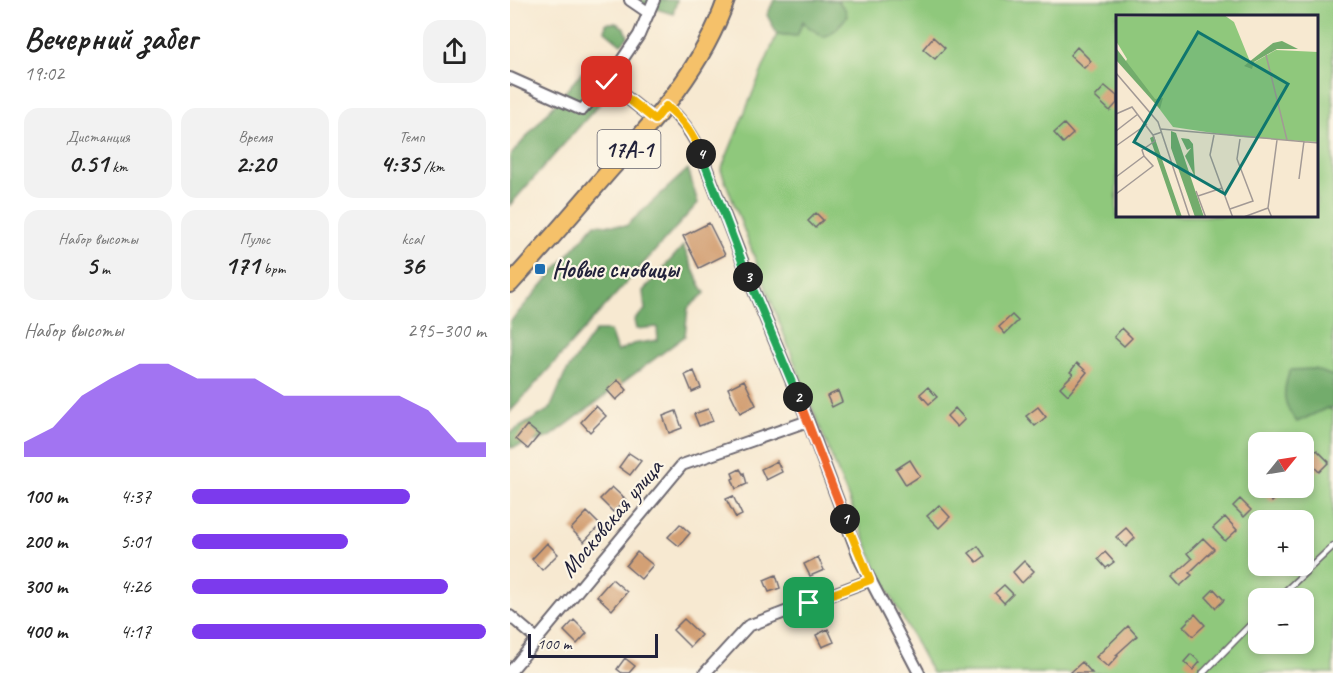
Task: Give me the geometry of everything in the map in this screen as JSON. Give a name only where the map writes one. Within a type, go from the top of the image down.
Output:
[{"type":"main road","name":"17А-1","points":[[510,284],[666,106],[695,66],[716,26],[726,0]]},
{"type":"street","points":[[630,0],[649,13]]},
{"type":"street","points":[[510,78],[582,110],[607,82],[639,35],[654,0]]},
{"type":"street","points":[[607,82],[655,120]]},
{"type":"street","points":[[666,106],[688,127],[698,146],[754,291],[808,421],[857,552],[919,673]]},
{"type":"street","name":"Московская улица","points":[[510,672],[682,465],[808,421]]},
{"type":"street","points":[[705,673],[748,626],[870,580]]},
{"type":"street","points":[[510,616],[537,639]]},
{"type":"lane","points":[[1289,588],[1333,546]]},
{"type":"lane","points":[[1203,673],[1248,627]]},
{"type":"green space","points":[[642,0],[677,0],[673,14],[640,4]]},
{"type":"green space","points":[[774,0],[837,0],[845,9],[847,16],[837,29],[824,37],[803,21],[797,36],[777,34],[767,15]]},
{"type":"green space","points":[[810,0],[1333,0],[1333,387],[1320,403],[1333,411],[1333,673],[932,673],[878,572],[721,170],[777,34],[797,36]]},
{"type":"green space","points":[[606,23],[616,23],[625,28],[628,37],[621,44],[605,31]]},
{"type":"green space","points":[[583,71],[609,93],[510,205],[510,156]]},
{"type":"green space","points":[[688,169],[698,203],[510,412],[510,322],[595,224],[626,226]]},
{"type":"green space","points":[[683,246],[705,293],[688,308],[685,336],[550,437],[511,448],[510,433],[550,409],[565,374],[595,331],[610,331],[617,352],[633,344],[658,340],[657,327],[636,329],[634,320],[645,310],[643,291]]},
{"type":"green space","points":[[1314,369],[1333,376],[1333,408],[1327,408],[1297,422],[1286,403],[1287,378],[1290,370]]},
{"type":"building","points":[[933,37],[945,48],[935,59],[923,49]]},
{"type":"building","points":[[1077,47],[1091,61],[1084,68],[1070,55]]},
{"type":"building","points":[[1105,86],[1116,95],[1116,104],[1110,111],[1095,97]]},
{"type":"building","points":[[1064,124],[1073,134],[1063,143],[1054,133]]},
{"type":"building","points":[[816,213],[823,220],[815,228],[808,221]]},
{"type":"building","points":[[709,223],[725,255],[699,268],[683,236]]},
{"type":"building","points":[[1012,315],[1018,321],[1005,334],[999,327]]},
{"type":"building","points":[[1122,328],[1132,338],[1124,346],[1114,337]]},
{"type":"building","points":[[1077,363],[1087,372],[1068,395],[1060,387],[1073,374],[1070,372]]},
{"type":"building","points":[[694,371],[701,388],[692,392],[685,375]]},
{"type":"building","points":[[618,380],[627,390],[616,400],[607,390]]},
{"type":"building","points":[[744,380],[756,405],[740,413],[728,388]]},
{"type":"building","points":[[928,387],[937,397],[929,404],[920,394]]},
{"type":"building","points":[[838,391],[842,402],[832,407],[827,396]]},
{"type":"building","points":[[596,406],[606,416],[590,432],[581,422]]},
{"type":"building","points":[[1038,407],[1046,417],[1035,426],[1026,416]]},
{"type":"building","points":[[955,408],[965,419],[957,427],[947,416]]},
{"type":"building","points":[[708,409],[713,421],[699,426],[694,414]]},
{"type":"building","points":[[676,411],[682,428],[669,433],[663,416]]},
{"type":"building","points":[[527,425],[539,435],[528,449],[516,439]]},
{"type":"building","points":[[1317,450],[1329,462],[1319,472],[1314,467],[1314,453]]},
{"type":"building","points":[[629,453],[641,461],[630,475],[619,467]]},
{"type":"building","points":[[910,460],[920,476],[906,485],[896,469]]},
{"type":"building","points":[[777,461],[782,472],[766,480],[761,469]]},
{"type":"building","points":[[740,469],[744,473],[747,484],[736,489],[732,473]]},
{"type":"building","points":[[612,487],[626,500],[613,512],[600,499]]},
{"type":"building","points":[[733,496],[742,515],[736,518],[726,499]]},
{"type":"building","points":[[1240,499],[1251,510],[1248,510],[1244,517],[1233,506]]},
{"type":"building","points":[[939,505],[950,517],[939,528],[927,516]]},
{"type":"building","points":[[587,512],[600,525],[584,542],[571,529]]},
{"type":"building","points":[[1225,517],[1237,530],[1225,541],[1213,528]]},
{"type":"building","points":[[680,524],[690,533],[679,546],[668,537]]},
{"type":"building","points":[[1126,528],[1135,538],[1126,547],[1116,537]]},
{"type":"building","points":[[1203,538],[1214,549],[1189,573],[1192,575],[1180,586],[1172,577],[1192,559],[1187,553]]},
{"type":"building","points":[[547,543],[558,554],[542,570],[532,559]]},
{"type":"building","points":[[978,546],[985,556],[977,562],[969,553]]},
{"type":"building","points":[[637,552],[653,565],[641,579],[626,566]]},
{"type":"building","points":[[1105,552],[1114,562],[1106,568],[1098,559]]},
{"type":"building","points":[[818,557],[824,570],[810,576],[804,564]]},
{"type":"building","points":[[1024,561],[1034,571],[1022,583],[1013,572]]},
{"type":"building","points":[[776,575],[780,588],[769,592],[764,580]]},
{"type":"building","points":[[612,579],[627,592],[612,610],[597,596]]},
{"type":"building","points":[[1004,585],[1013,594],[1004,603],[995,593]]},
{"type":"building","points":[[1214,589],[1224,600],[1216,608],[1206,597]]},
{"type":"building","points":[[1195,614],[1205,625],[1193,636],[1183,626]]},
{"type":"building","points":[[684,619],[701,635],[690,647],[673,630]]},
{"type":"building","points":[[574,620],[587,633],[577,644],[564,631]]},
{"type":"building","points":[[1128,626],[1137,636],[1116,655],[1118,656],[1108,667],[1096,657]]},
{"type":"building","points":[[828,629],[834,642],[822,647],[816,635]]},
{"type":"building","points":[[1191,654],[1200,662],[1193,670],[1184,662]]},
{"type":"building","points":[[625,658],[635,666],[629,673],[622,673],[617,669]]},
{"type":"building","points":[[1082,662],[1092,673],[1070,673]]},
{"type":"place","name":"Новые сновицы","points":[[540,269]]},
{"type":"route","points":[[607,82],[655,120],[666,106],[688,127],[698,146],[870,580],[809,603]]}]
